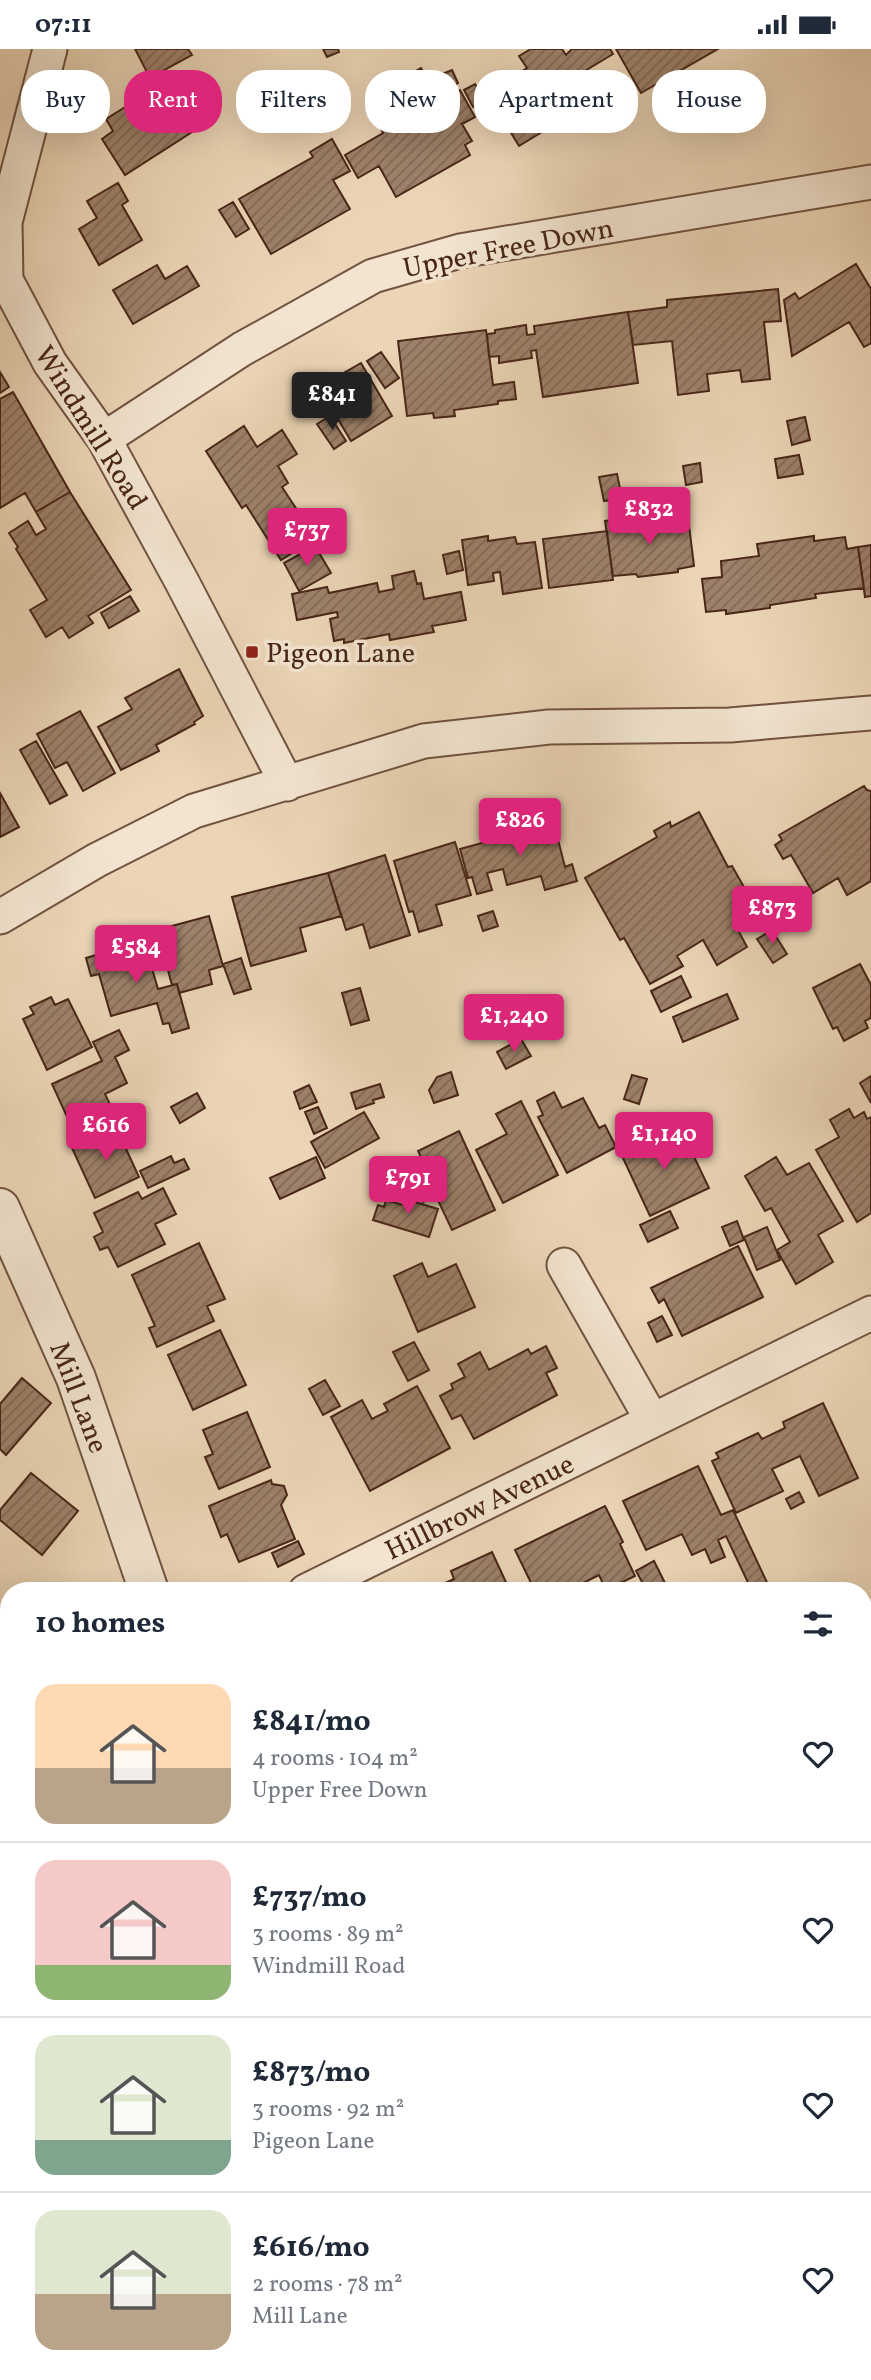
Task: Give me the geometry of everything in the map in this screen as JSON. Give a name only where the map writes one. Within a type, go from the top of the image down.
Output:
[{"type":"street","name":"Windmill Road","points":[[50,49],[5,222],[6,280],[50,363],[104,439],[287,784]]},
{"type":"street","name":"Upper Free Down","points":[[104,439],[242,349],[373,276],[460,251],[871,182]]},
{"type":"street","points":[[0,917],[97,860],[194,811],[424,741],[549,727],[730,725],[871,713]]},
{"type":"street","name":"Mill Lane","points":[[0,1208],[76,1378],[146,1582]]},
{"type":"street","points":[[564,1265],[652,1420]]},
{"type":"street","name":"Hillbrow Avenue","points":[[324,1582],[871,1313]]},
{"type":"building","points":[[135,49],[188,49],[192,55],[165,70],[146,70]]},
{"type":"building","points":[[323,49],[338,49],[339,52],[327,57]]},
{"type":"building","points":[[531,49],[562,49],[566,55],[572,49],[610,49],[613,54],[587,70],[524,70],[527,68],[519,56]]},
{"type":"building","points":[[616,49],[718,49],[681,70],[652,70],[652,87],[641,93],[638,88],[638,70],[628,70]]},
{"type":"building","points":[[474,85],[474,106],[473,107],[464,90]]},
{"type":"building","points":[[460,90],[474,115],[462,124],[472,141],[465,145],[470,155],[396,197],[379,166],[358,178],[345,155],[383,133],[460,133]]},
{"type":"building","points":[[124,108],[124,133],[191,133],[125,175],[102,139],[113,131],[110,116]]},
{"type":"building","points":[[511,133],[540,133],[519,146]]},
{"type":"building","points":[[332,139],[350,171],[333,180],[350,209],[271,254],[239,199],[313,157],[310,152]]},
{"type":"building","points":[[118,183],[128,201],[122,205],[142,240],[99,265],[79,229],[97,218],[87,201]]},
{"type":"building","points":[[233,202],[249,229],[236,237],[219,210]]},
{"type":"building","points":[[856,264],[871,289],[871,343],[864,347],[849,322],[792,356],[784,300],[795,293],[799,299]]},
{"type":"building","points":[[157,265],[165,279],[187,266],[199,286],[133,324],[113,290]]},
{"type":"building","points":[[778,289],[781,321],[764,322],[770,379],[742,382],[740,370],[707,374],[709,391],[678,395],[672,341],[633,345],[628,312],[667,307],[667,300]]},
{"type":"building","points":[[628,312],[638,383],[543,397],[536,350],[531,351],[532,358],[499,363],[499,356],[489,357],[487,334],[495,333],[495,330],[526,325],[527,335],[535,334],[534,326]]},
{"type":"building","points":[[486,330],[493,385],[514,382],[516,399],[454,410],[455,416],[434,418],[433,413],[407,416],[398,341]]},
{"type":"building","points":[[381,352],[399,378],[385,388],[367,361]]},
{"type":"building","points":[[361,363],[392,416],[351,441],[319,387]]},
{"type":"building","points":[[0,372],[9,387],[0,393]]},
{"type":"building","points":[[13,392],[70,492],[36,512],[25,493],[0,508],[0,399]]},
{"type":"building","points":[[330,416],[346,441],[334,449],[317,424]]},
{"type":"building","points":[[805,417],[810,440],[792,445],[787,421]]},
{"type":"building","points":[[244,426],[257,447],[282,430],[297,454],[278,466],[288,483],[282,487],[305,522],[310,519],[320,535],[281,560],[246,505],[242,508],[206,451]]},
{"type":"building","points":[[799,455],[803,474],[778,478],[775,459]]},
{"type":"building","points":[[700,463],[702,482],[686,485],[683,466]]},
{"type":"building","points":[[617,474],[622,498],[604,501],[599,477]]},
{"type":"building","points":[[70,492],[131,590],[88,616],[93,623],[69,638],[62,627],[46,637],[30,610],[47,600],[9,533],[28,521],[36,535],[46,529],[36,512]]},
{"type":"building","points":[[688,517],[694,566],[678,569],[678,572],[638,577],[636,574],[613,576],[605,521],[631,518],[632,524]]},
{"type":"building","points":[[607,531],[613,580],[549,588],[543,539]]},
{"type":"building","points":[[488,536],[488,541],[515,537],[517,544],[535,542],[542,588],[503,594],[500,572],[493,573],[494,581],[468,585],[462,540]]},
{"type":"building","points":[[814,536],[814,541],[845,537],[847,549],[858,547],[864,588],[815,594],[816,598],[770,605],[770,608],[726,614],[726,610],[706,612],[702,579],[722,577],[721,561],[759,556],[757,544]]},
{"type":"building","points":[[871,545],[871,596],[865,597],[858,547]]},
{"type":"building","points":[[315,546],[331,573],[299,591],[284,563]]},
{"type":"building","points":[[459,551],[463,570],[447,574],[443,555]]},
{"type":"building","points":[[414,571],[417,584],[421,583],[424,599],[461,592],[466,620],[432,626],[434,632],[390,640],[389,634],[344,643],[344,639],[334,641],[330,619],[338,617],[337,612],[297,620],[292,594],[327,587],[329,593],[377,583],[379,592],[394,589],[392,576]]},
{"type":"building","points":[[130,596],[139,611],[109,628],[101,613]]},
{"type":"building","points":[[179,669],[203,716],[194,722],[195,724],[156,745],[159,751],[121,770],[98,727],[132,709],[125,698]]},
{"type":"building","points":[[80,711],[115,773],[83,791],[67,762],[55,768],[37,734]]},
{"type":"building","points":[[36,741],[67,795],[50,804],[20,750]]},
{"type":"building","points":[[864,786],[871,791],[871,881],[847,895],[838,878],[813,893],[791,855],[783,859],[775,845],[782,840],[779,835]]},
{"type":"building","points":[[0,793],[19,827],[0,837]]},
{"type":"building","points":[[699,812],[728,867],[732,866],[761,917],[738,930],[747,947],[717,965],[703,940],[677,956],[683,966],[650,984],[624,938],[620,940],[585,878],[657,837],[654,831],[670,822],[671,827]]},
{"type":"building","points":[[553,820],[565,867],[572,864],[577,881],[545,890],[541,876],[507,885],[503,869],[487,873],[492,890],[477,894],[472,877],[468,878],[460,849]]},
{"type":"building","points":[[455,842],[471,895],[436,905],[442,925],[419,932],[413,911],[409,912],[394,861]]},
{"type":"building","points":[[385,855],[410,935],[370,948],[363,924],[346,930],[328,873]]},
{"type":"building","points":[[328,873],[341,916],[300,928],[306,951],[251,966],[232,897]]},
{"type":"building","points":[[493,911],[498,926],[483,931],[478,916]]},
{"type":"building","points":[[209,916],[223,966],[209,970],[212,984],[179,993],[177,984],[172,985],[157,930]]},
{"type":"building","points":[[772,930],[787,954],[773,963],[757,939]]},
{"type":"building","points":[[144,941],[158,989],[177,984],[189,1028],[172,1033],[169,1023],[163,1024],[157,1003],[111,1016],[99,974],[91,976],[86,958]]},
{"type":"building","points":[[241,958],[251,989],[234,994],[223,964]]},
{"type":"building","points":[[860,964],[871,985],[871,1018],[865,1021],[868,1028],[844,1041],[837,1027],[833,1029],[813,988]]},
{"type":"building","points":[[681,976],[691,997],[661,1012],[651,991]]},
{"type":"building","points":[[360,988],[369,1020],[351,1025],[342,993]]},
{"type":"building","points":[[727,994],[738,1019],[683,1042],[673,1017]]},
{"type":"building","points":[[51,997],[55,1005],[68,999],[92,1047],[47,1070],[23,1019],[34,1014],[30,1007]]},
{"type":"building","points":[[119,1030],[129,1050],[115,1057],[127,1083],[105,1094],[114,1113],[74,1132],[52,1084],[102,1061],[93,1042]]},
{"type":"building","points":[[521,1039],[531,1056],[506,1069],[497,1052]]},
{"type":"building","points":[[451,1072],[458,1095],[434,1103],[429,1090],[437,1077]]},
{"type":"building","points":[[632,1075],[647,1079],[639,1104],[624,1099]]},
{"type":"building","points":[[871,1076],[871,1103],[860,1083]]},
{"type":"building","points":[[380,1084],[384,1097],[356,1109],[351,1093]]},
{"type":"building","points":[[309,1085],[317,1102],[300,1109],[294,1092]]},
{"type":"building","points":[[554,1092],[562,1108],[583,1098],[599,1128],[605,1125],[616,1147],[567,1173],[538,1117],[543,1115],[537,1101]]},
{"type":"building","points":[[197,1093],[205,1108],[180,1123],[171,1107]]},
{"type":"building","points":[[521,1101],[558,1175],[503,1203],[476,1150],[507,1134],[496,1114]]},
{"type":"building","points":[[318,1107],[327,1128],[314,1134],[305,1112]]},
{"type":"building","points":[[849,1109],[854,1118],[864,1112],[867,1119],[871,1117],[871,1213],[857,1222],[816,1150],[839,1137],[830,1120]]},
{"type":"building","points":[[364,1112],[379,1138],[325,1168],[311,1142]]},
{"type":"building","points":[[657,1126],[663,1140],[676,1134],[682,1147],[688,1144],[709,1188],[650,1216],[622,1156],[648,1144],[643,1132]]},
{"type":"building","points":[[116,1127],[139,1177],[95,1198],[72,1148]]},
{"type":"building","points":[[459,1131],[495,1210],[452,1230],[436,1196],[423,1202],[422,1198],[418,1200],[411,1183],[429,1174],[418,1151]]},
{"type":"building","points":[[171,1156],[174,1163],[184,1159],[189,1169],[148,1188],[140,1171]]},
{"type":"building","points":[[316,1157],[325,1178],[280,1199],[270,1178]]},
{"type":"building","points":[[776,1157],[787,1175],[809,1163],[843,1221],[818,1235],[833,1262],[796,1284],[777,1250],[790,1242],[771,1208],[765,1211],[745,1176]]},
{"type":"building","points":[[163,1188],[176,1214],[155,1224],[165,1244],[118,1267],[108,1247],[100,1250],[94,1237],[103,1232],[94,1213],[138,1192],[142,1199]]},
{"type":"building","points":[[405,1199],[438,1209],[429,1237],[373,1220],[378,1205],[384,1207],[386,1200],[403,1205]]},
{"type":"building","points":[[670,1211],[678,1228],[648,1242],[640,1225]]},
{"type":"building","points":[[737,1221],[744,1240],[730,1246],[722,1227]]},
{"type":"building","points":[[767,1227],[780,1260],[757,1270],[744,1237]]},
{"type":"building","points":[[199,1243],[225,1299],[207,1306],[214,1321],[157,1347],[149,1328],[155,1326],[132,1275]]},
{"type":"building","points":[[738,1246],[763,1297],[682,1336],[664,1299],[659,1303],[651,1288]]},
{"type":"building","points":[[422,1263],[428,1277],[456,1264],[475,1307],[418,1332],[394,1276]]},
{"type":"building","points":[[662,1316],[672,1335],[657,1342],[648,1323]]},
{"type":"building","points":[[220,1330],[246,1385],[193,1410],[168,1355]]},
{"type":"building","points":[[414,1342],[429,1370],[408,1381],[393,1352]]},
{"type":"building","points":[[546,1346],[557,1368],[546,1373],[557,1395],[474,1439],[461,1415],[452,1419],[440,1396],[453,1389],[451,1384],[465,1377],[458,1364],[480,1352],[489,1370],[528,1349],[531,1354]]},
{"type":"building","points":[[22,1378],[51,1403],[6,1455],[0,1449],[0,1404]]},
{"type":"building","points":[[325,1380],[340,1406],[323,1415],[309,1389]]},
{"type":"building","points":[[417,1386],[450,1448],[370,1491],[331,1417],[362,1400],[372,1419],[388,1411],[384,1404]]},
{"type":"building","points":[[823,1403],[858,1478],[819,1496],[800,1456],[772,1469],[783,1491],[736,1513],[712,1461],[719,1458],[716,1453],[758,1433],[762,1439],[785,1428],[783,1422]]},
{"type":"building","points":[[247,1412],[270,1467],[219,1489],[205,1457],[213,1454],[203,1430]]},
{"type":"building","points":[[698,1466],[721,1515],[733,1510],[767,1582],[748,1582],[726,1536],[718,1540],[725,1557],[711,1563],[705,1549],[692,1555],[682,1534],[646,1550],[623,1501]]},
{"type":"building","points":[[31,1473],[78,1511],[42,1555],[0,1520],[0,1510]]},
{"type":"building","points":[[271,1480],[272,1484],[284,1486],[287,1495],[281,1505],[295,1539],[239,1562],[227,1534],[221,1537],[209,1506]]},
{"type":"building","points":[[799,1492],[804,1502],[791,1509],[786,1499]]},
{"type":"building","points":[[605,1506],[623,1542],[620,1544],[635,1576],[623,1582],[602,1582],[599,1575],[585,1582],[531,1582],[515,1550]]},
{"type":"building","points":[[298,1541],[304,1554],[278,1567],[272,1553]]},
{"type":"building","points":[[492,1552],[506,1582],[448,1582],[454,1579],[451,1571]]},
{"type":"building","points":[[654,1561],[664,1582],[642,1582],[636,1571]]},
{"type":"place","name":"Pigeon Lane","points":[[252,652]]}]
